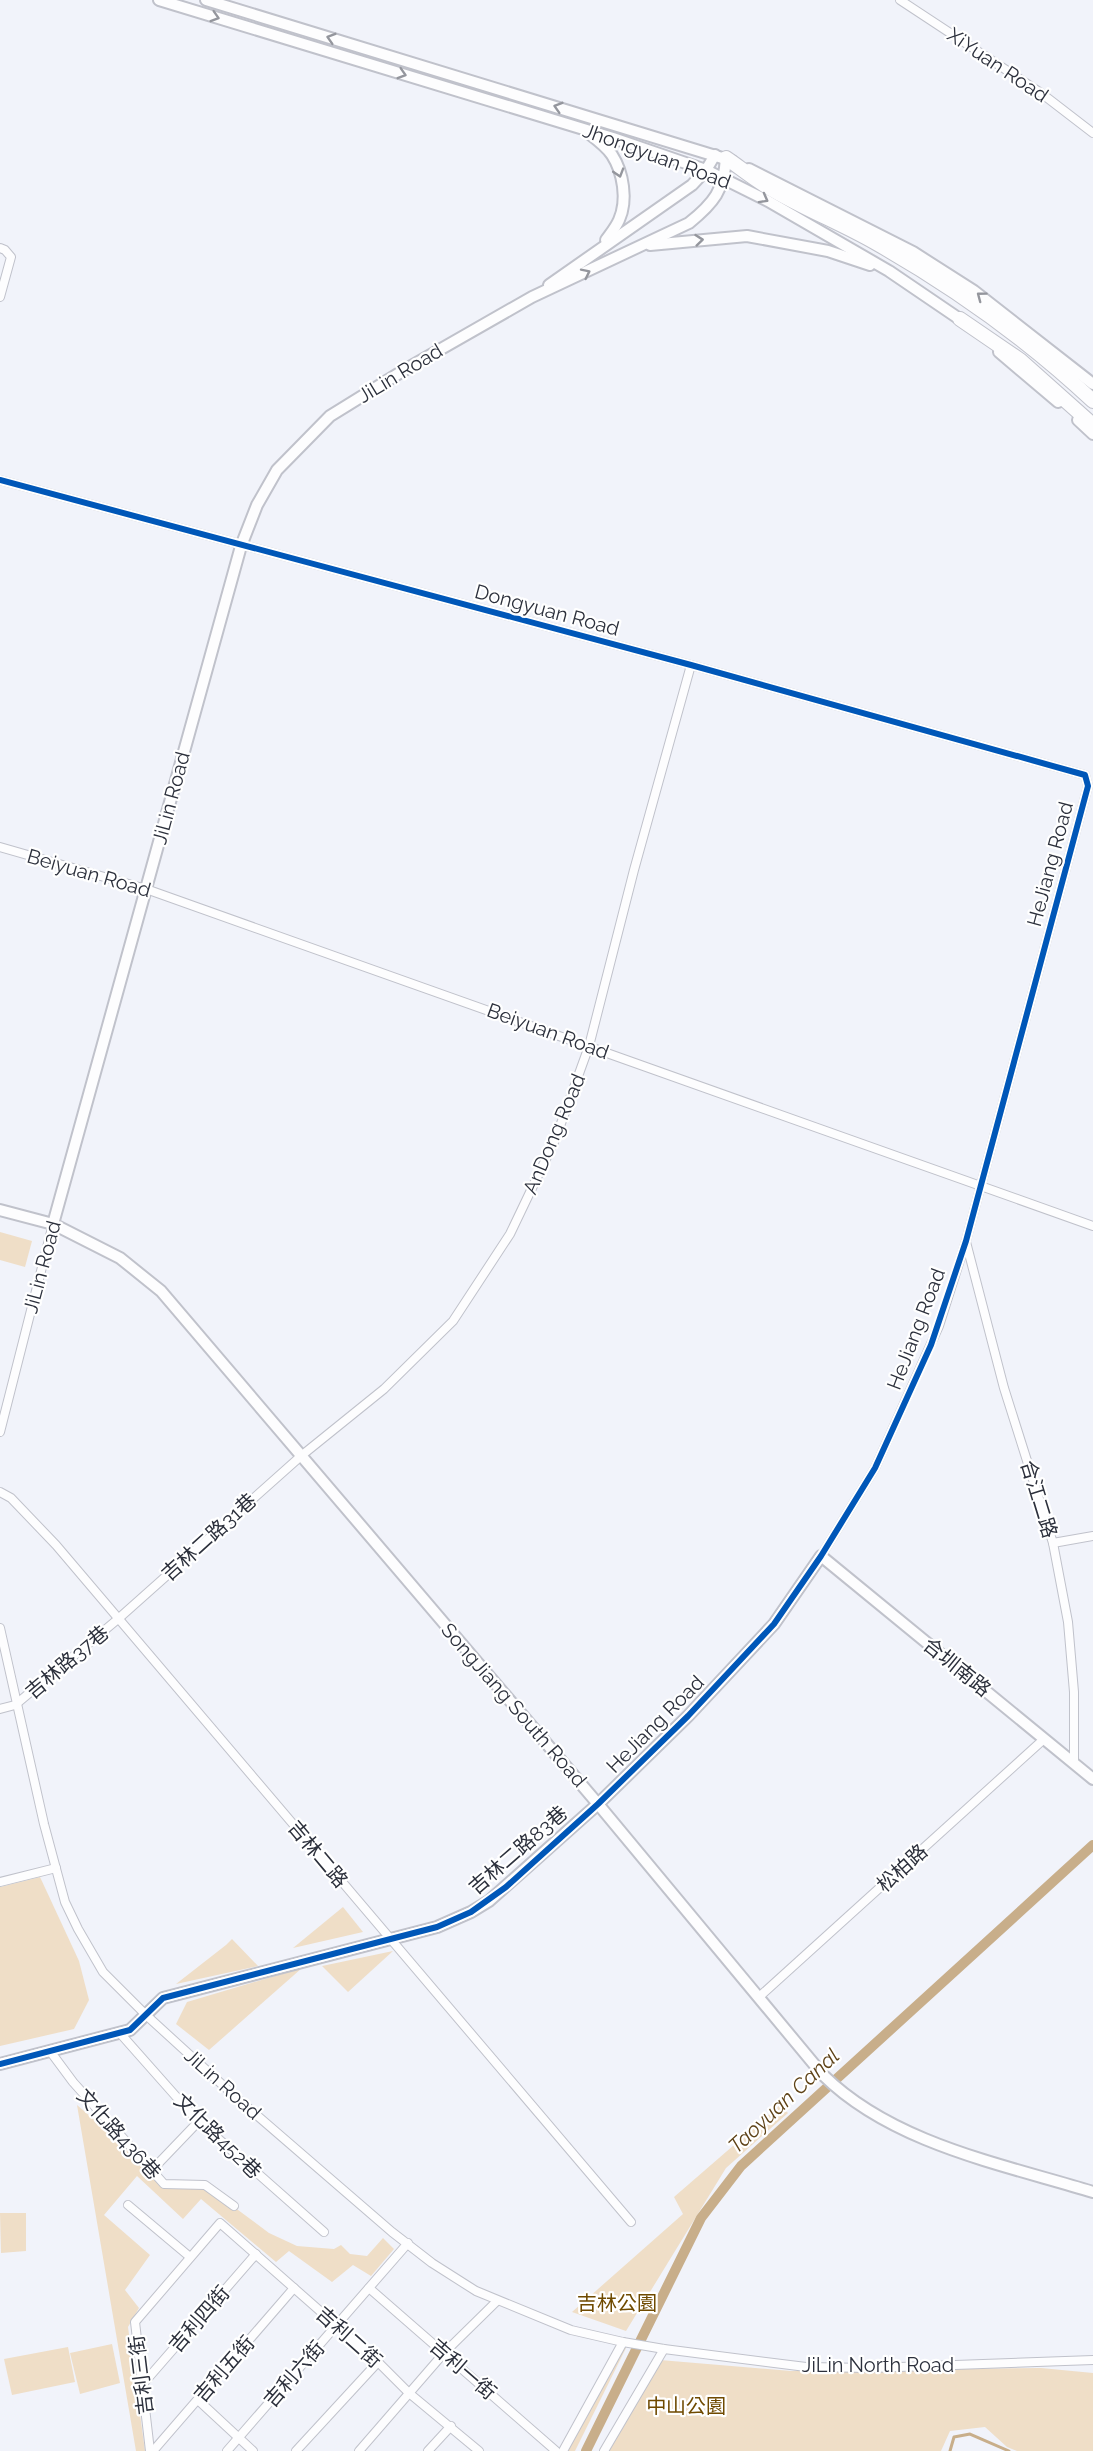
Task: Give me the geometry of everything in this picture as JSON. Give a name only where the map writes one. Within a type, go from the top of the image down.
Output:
[{"type":"highway","points":[[720,156],[764,184],[874,242],[951,289],[1000,322],[1061,371],[1093,401]]},
{"type":"highway","points":[[960,319],[1020,360],[1093,425]]},
{"type":"street","name":"Jhongyuan Road","points":[[159,0],[584,129],[725,178],[889,271],[960,319],[1093,434]]},
{"type":"street","name":"Jhongyuan Road","points":[[206,0],[720,156],[913,252],[974,291],[1093,384]]},
{"type":"street","name":"XiYuan Road","points":[[900,0],[1041,93],[1093,133]]},
{"type":"street","points":[[584,129],[612,154],[624,196],[620,219],[603,245]]},
{"type":"street","points":[[720,156],[725,178]]},
{"type":"street","name":"JiLin Road","points":[[532,297],[603,245],[692,185],[720,156]]},
{"type":"street","name":"JiLin Road","points":[[0,1432],[1,1420],[53,1224],[241,546],[257,505],[277,470],[330,416],[406,369],[532,297],[688,223],[716,196],[725,178]]},
{"type":"street","points":[[641,246],[747,236],[828,251],[889,271]]},
{"type":"street","points":[[0,248],[11,257],[0,297]]},
{"type":"street","name":"Dongyuan Road","points":[[0,480],[691,665],[1085,775]]},
{"type":"street","name":"AnDong Road","points":[[301,1456],[384,1389],[460,1311],[515,1224],[555,1140],[590,1046],[634,870],[691,665]]},
{"type":"street","name":"HeJiang Road","points":[[598,1804],[688,1716],[774,1624],[821,1556],[875,1468],[932,1345],[966,1241],[1088,786],[1085,775]]},
{"type":"street","name":"Beiyuan Road","points":[[0,847],[146,889],[1093,1226]]},
{"type":"street","name":"SongJiang South Road","points":[[0,1210],[53,1224],[120,1258],[161,1291],[842,2093],[893,2126],[951,2148],[1093,2192]]},
{"type":"street","name":"合江二路","points":[[966,1241],[1004,1388],[1053,1543],[1068,1622],[1074,1692],[1074,1763]]},
{"type":"street","name":"吉林二路31巷","points":[[118,1618],[301,1456]]},
{"type":"street","name":"吉林二路","points":[[0,1491],[11,1498],[56,1545],[631,2222]]},
{"type":"street","points":[[1053,1543],[1093,1536]]},
{"type":"street","name":"合圳南路","points":[[821,1556],[1093,1779]]},
{"type":"street","name":"吉林路37巷","points":[[15,1705],[118,1618]]},
{"type":"street","name":"JiLin Road","points":[[0,1628],[15,1705],[65,1902],[103,1972],[146,2015],[238,2099],[384,2225],[449,2274],[476,2292],[571,2330],[664,2349]]},
{"type":"street","points":[[0,1709],[15,1705]]},
{"type":"street","name":"松柏路","points":[[759,1997],[1044,1739]]},
{"type":"street","name":"吉林二路83巷","points":[[0,2064],[130,2030],[163,1998],[437,1927],[489,1901],[598,1804]]},
{"type":"street","points":[[0,1882],[56,1868]]},
{"type":"street","name":"文化路452巷","points":[[119,2032],[199,2121],[324,2232]]},
{"type":"street","name":"文化路436巷","points":[[50,2051],[73,2082],[164,2184],[205,2185],[234,2206]]},
{"type":"street","points":[[152,2170],[199,2121]]},
{"type":"street","points":[[128,2205],[190,2257]]},
{"type":"street","name":"吉利三街","points":[[151,2451],[135,2322],[220,2223]]},
{"type":"street","name":"吉利二街","points":[[220,2223],[337,2325],[409,2393],[479,2451]]},
{"type":"street","name":"吉利六街","points":[[227,2451],[408,2244]]},
{"type":"street","name":"吉利四街","points":[[142,2385],[255,2254]]},
{"type":"street","name":"吉利五街","points":[[151,2451],[294,2288]]},
{"type":"street","name":"吉利一街","points":[[369,2288],[556,2451]]},
{"type":"street","points":[[359,2451],[444,2352],[497,2301]]},
{"type":"street","points":[[563,2451],[623,2342]]},
{"type":"street","points":[[604,2451],[664,2349]]},
{"type":"street","name":"JiLin North Road","points":[[664,2349],[806,2367],[871,2368],[1093,2360]]},
{"type":"street","points":[[296,2451],[378,2362]]},
{"type":"street","points":[[198,2400],[253,2451]]},
{"type":"street","points":[[428,2451],[451,2426]]},
{"type":"green space","points":[[0,1232],[32,1241],[25,1267],[0,1260]]},
{"type":"green space","points":[[40,1877],[79,1961],[89,2000],[74,2029],[0,2046],[0,1887]]},
{"type":"green space","points":[[343,1907],[363,1932],[293,1948]]},
{"type":"green space","points":[[232,1939],[258,1966],[176,1984],[226,1945]]},
{"type":"green space","points":[[393,1951],[348,1992],[322,1966]]},
{"type":"green space","points":[[302,1968],[209,2050],[176,2024],[187,2002]]},
{"type":"green space","points":[[77,2105],[144,2162],[168,2188],[207,2187],[269,2233],[297,2246],[334,2249],[341,2245],[350,2254],[367,2256],[383,2238],[394,2249],[371,2276],[353,2265],[332,2282],[289,2251],[276,2262],[201,2199],[183,2219],[137,2176],[104,2215],[150,2255],[125,2290],[139,2308],[128,2327],[145,2451],[136,2451]]},
{"type":"green space","name":"吉林公園","points":[[780,2105],[788,2113],[726,2168],[626,2331],[572,2312],[683,2214],[674,2197]]},
{"type":"green space","points":[[0,2213],[26,2213],[26,2251],[1,2253]]},
{"type":"green space","points":[[112,2344],[120,2383],[80,2394],[70,2353]]},
{"type":"green space","points":[[618,2346],[626,2348],[575,2451],[568,2451]]},
{"type":"green space","points":[[68,2347],[75,2382],[12,2395],[4,2359]]},
{"type":"green space","name":"中山公園","points":[[660,2360],[791,2371],[1041,2368],[1093,2373],[1093,2451],[1017,2451],[1007,2447],[985,2427],[950,2431],[941,2451],[609,2451]]},
{"type":"waterway","name":"Taoyuan Canal","points":[[586,2451],[701,2218],[741,2166],[1093,1845]]},
{"type":"waterway","points":[[950,2451],[954,2437],[970,2434],[1009,2451]]},
{"type":"cycle path","points":[[0,480],[691,665],[1085,775],[1088,786],[966,1241],[931,1345],[875,1468],[821,1556],[774,1624],[688,1716],[598,1804],[506,1887],[471,1912],[437,1927],[163,1998],[130,2030],[0,2064]]}]
